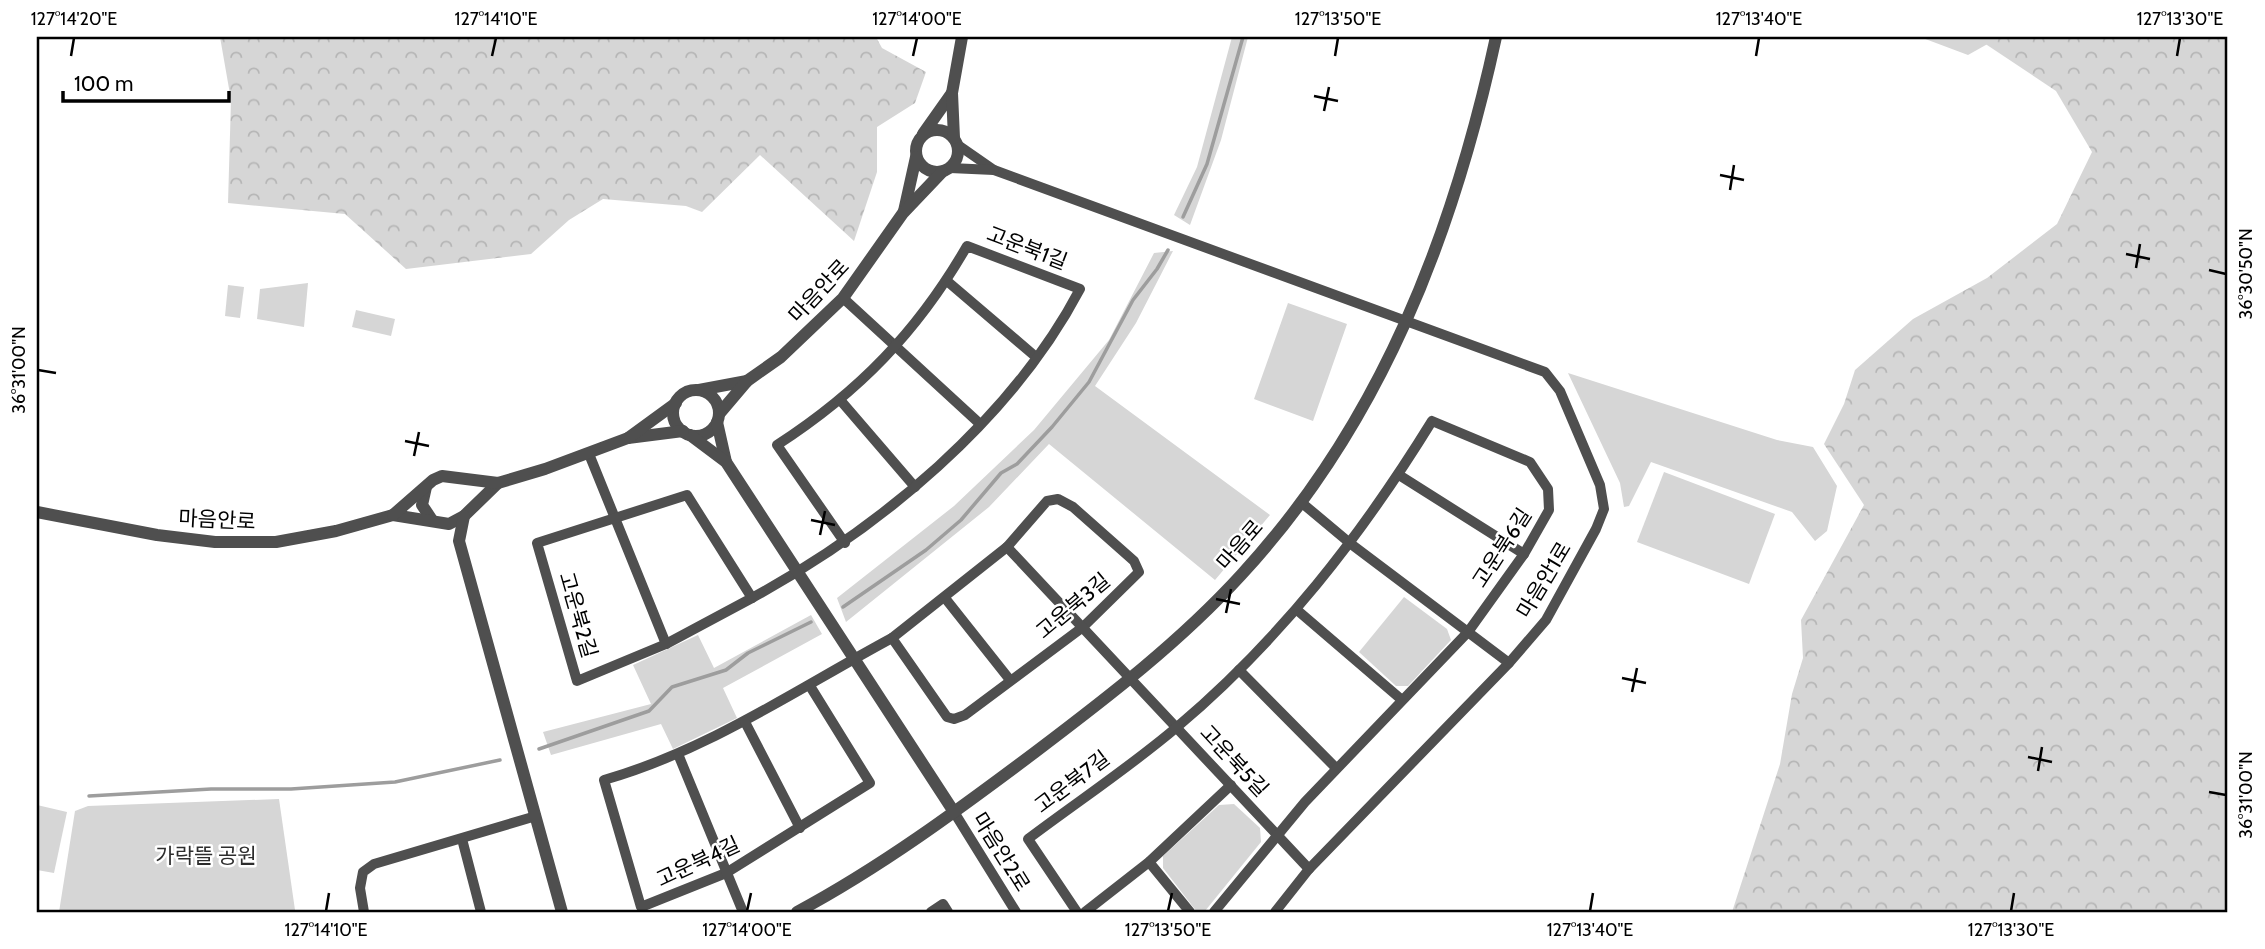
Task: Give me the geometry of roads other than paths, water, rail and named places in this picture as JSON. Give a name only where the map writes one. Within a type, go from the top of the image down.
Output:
[{"type":"street","points":[[903,213],[957,158],[952,93],[962,37]]},
{"type":"street","name":"마음로","points":[[797,912],[853,882],[954,812],[1133,678],[1242,574],[1302,503],[1398,345],[1430,270],[1454,195],[1496,37]]},
{"type":"street","points":[[903,213],[916,157],[916,144],[952,93]]},
{"type":"street","points":[[923,134],[943,130],[994,170]]},
{"type":"street","points":[[916,157],[923,168],[994,170]]},
{"type":"street","name":"마음안1로","points":[[994,170],[1545,372],[1560,391],[1600,485],[1604,509],[1596,530],[1546,620],[1509,663],[1308,869],[1275,912]]},
{"type":"street","name":"마음안로","points":[[747,381],[781,357],[843,299],[903,213]]},
{"type":"street","name":"고운북1길","points":[[800,572],[845,543],[915,487],[979,423],[1036,357],[1063,320],[1080,289],[967,246],[947,281],[896,347],[841,401],[778,445],[845,543]]},
{"type":"street","points":[[947,281],[1036,357]]},
{"type":"street","points":[[843,299],[979,423]]},
{"type":"street","points":[[393,515],[442,476],[498,483],[589,454],[628,438],[685,393],[747,381]]},
{"type":"street","points":[[628,438],[686,433],[703,435],[747,381]]},
{"type":"street","points":[[698,390],[711,395],[726,462]]},
{"type":"street","points":[[841,401],[915,487]]},
{"type":"street","points":[[676,402],[675,421],[686,433],[726,462],[954,812]]},
{"type":"street","name":"고운북6길","points":[[1176,727],[1239,670],[1297,610],[1351,544],[1399,475],[1432,421],[1530,461],[1548,489],[1549,510],[1524,554],[1468,632],[1276,834]]},
{"type":"street","points":[[589,454],[666,644]]},
{"type":"street","points":[[1399,475],[1524,554]]},
{"type":"street","points":[[460,480],[467,488],[467,513],[459,541],[562,912]]},
{"type":"street","points":[[393,515],[436,522],[457,522],[498,483]]},
{"type":"street","points":[[426,487],[422,505],[436,522],[459,541]]},
{"type":"street","name":"고운북2길","points":[[752,598],[687,495],[537,543],[577,681],[666,644],[752,598],[800,572]]},
{"type":"street","name":"고운북3길","points":[[1058,499],[1073,507],[1134,561],[1139,572],[1083,627],[965,715],[954,719],[947,717],[892,638],[1007,547],[1047,501],[1058,499]]},
{"type":"street","points":[[1302,503],[1351,544],[1509,663]]},
{"type":"street","name":"마음안로","points":[[37,512],[157,535],[215,542],[266,542],[336,531],[393,515]]},
{"type":"street","name":"고운북5길","points":[[1007,547],[1133,678],[1308,869]]},
{"type":"street","points":[[945,598],[1010,680]]},
{"type":"street","points":[[1297,610],[1402,700]]},
{"type":"street","name":"고운북4길","points":[[810,686],[870,783],[726,873],[641,907],[604,780],[678,754],[745,722],[892,638]]},
{"type":"street","points":[[1239,670],[1336,768]]},
{"type":"street","points":[[745,722],[800,828]]},
{"type":"street","name":"고운북7길","points":[[1077,912],[1028,839],[1176,727]]},
{"type":"street","points":[[678,754],[743,912]]},
{"type":"street","points":[[1084,912],[1149,862],[1231,785]]},
{"type":"street","name":"마음안2로","points":[[954,812],[1016,912]]},
{"type":"street","points":[[364,912],[360,888],[363,872],[374,864],[536,816]]},
{"type":"street","points":[[1214,912],[1276,834]]},
{"type":"street","points":[[462,838],[481,912]]},
{"type":"street","points":[[1149,862],[1190,912]]},
{"type":"street","points":[[931,912],[943,904],[948,912]]},
{"type":"waterway","points":[[1183,217],[1207,164],[1243,37]]},
{"type":"waterway","points":[[843,607],[926,550],[961,520],[1001,473],[1017,464],[1052,427],[1089,382],[1133,300],[1168,250]]},
{"type":"waterway","points":[[539,749],[649,711],[672,687],[726,670],[748,653],[811,622]]},
{"type":"waterway","points":[[89,796],[211,789],[291,789],[395,782],[500,760]]},
{"type":"park label","name":"가락뜰 공원","points":[[206,856]]}]
